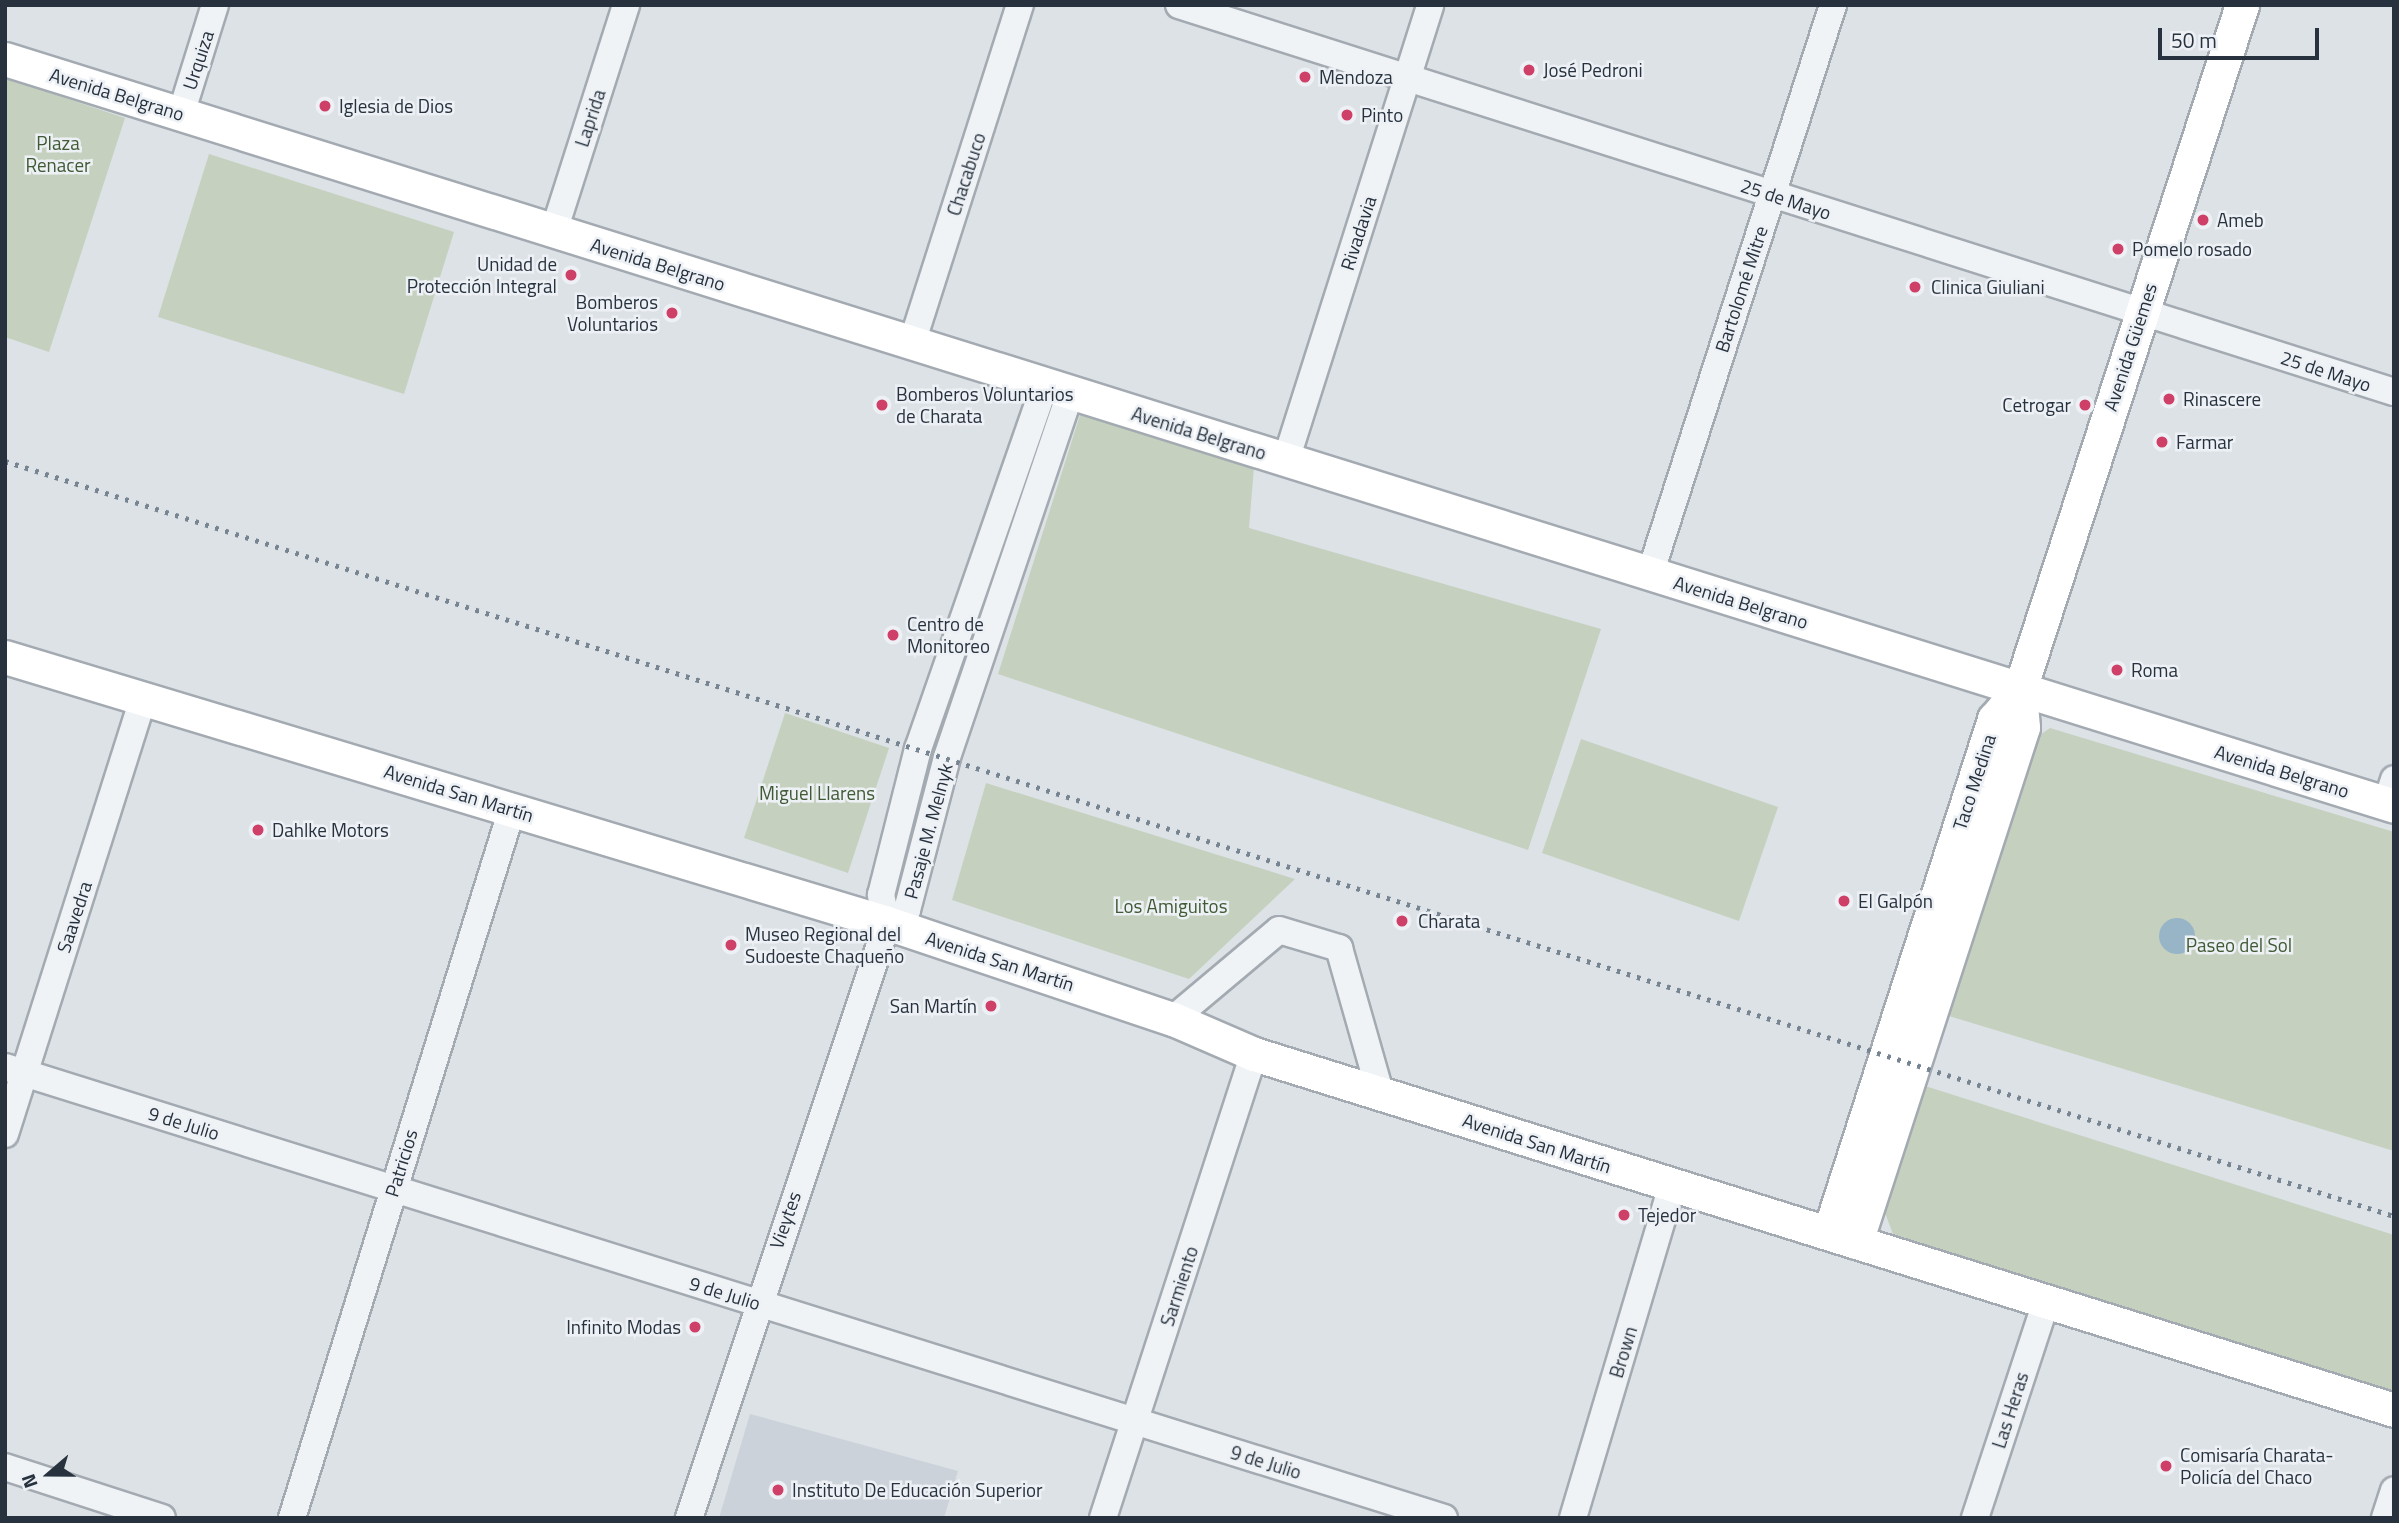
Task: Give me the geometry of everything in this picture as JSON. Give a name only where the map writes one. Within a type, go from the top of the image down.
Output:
[{"type":"main road","name":"Avenida Güemes","points":[[2020,689],[2242,5]]},
{"type":"main road","name":"Avenida Belgrano","points":[[5,59],[2020,689],[2391,797]]},
{"type":"main road","name":"Avenida San Martín","points":[[5,657],[887,923],[1174,1019],[1254,1054],[2394,1410]]},
{"type":"main road","name":"Taco Medina","points":[[1843,1238],[1994,719],[2020,689]]},
{"type":"street","name":"Urquiza","points":[[181,114],[215,5]]},
{"type":"street","name":"Laprida","points":[[554,231],[626,5]]},
{"type":"street","name":"Chacabuco","points":[[912,343],[1020,5]]},
{"type":"street","name":"25 de Mayo","points":[[1179,5],[2394,393]]},
{"type":"street","name":"Rivadavia","points":[[1286,460],[1430,5]]},
{"type":"street","name":"Bartolomé Mitre","points":[[1650,574],[1833,5]]},
{"type":"street","name":"Pasaje M. Melnyk","points":[[887,923],[907,909],[947,757],[1058,388]]},
{"type":"street","name":"Saavedra","points":[[5,1135],[15,1070],[143,700]]},
{"type":"street","name":"Patricios","points":[[292,1518],[512,809]]},
{"type":"street","name":"Vieytes","points":[[689,1518],[757,1303],[887,923]]},
{"type":"street","points":[[1174,1019],[1279,930],[1339,948],[1380,1092]]},
{"type":"street","name":"Sarmiento","points":[[1103,1518],[1254,1054]]},
{"type":"street","name":"9 de Julio","points":[[15,1070],[1444,1518]]},
{"type":"street","name":"Brown","points":[[1573,1518],[1672,1186]]},
{"type":"street","name":"Las Heras","points":[[1975,1518],[2046,1302]]},
{"type":"street","points":[[5,1467],[95,1508],[162,1518]]},
{"type":"street","points":[[2385,1518],[2394,1490]]},
{"type":"shaded area","points":[[750,1414],[958,1471],[944,1518],[719,1518]]},
{"type":"green space","name":"Plaza Renacer","points":[[5,78],[125,118],[49,352],[5,337]]},
{"type":"green space","points":[[209,154],[454,232],[404,394],[158,317]]},
{"type":"green space","points":[[1080,415],[1254,467],[1249,528],[1601,629],[1528,850],[998,674]]},
{"type":"green space","name":"Miguel Llarens","points":[[785,713],[889,748],[848,873],[744,838]]},
{"type":"green space","name":"Paseo del Sol","points":[[2050,728],[2394,832],[2394,1151],[1939,1013],[2027,744]]},
{"type":"green space","points":[[1581,739],[1778,807],[1739,921],[1542,853]]},
{"type":"green space","name":"Los Amiguitos","points":[[986,783],[1295,879],[1189,979],[952,900]]},
{"type":"green space","points":[[1919,1084],[2394,1235],[2394,1395],[1893,1234],[1882,1205]]},
{"type":"water","points":[[2177,918],[2190,923],[2195,936],[2190,949],[2177,954],[2164,949],[2159,936],[2164,923]]},
{"type":"railway","points":[[5,461],[2394,1216]]},
{"type":"place","name":"José Pedroni","points":[[1529,70]]},
{"type":"place","name":"Mendoza","points":[[1305,77]]},
{"type":"place","name":"Iglesia de Dios","points":[[325,106]]},
{"type":"place","name":"Pinto","points":[[1347,115]]},
{"type":"place","name":"Ameb","points":[[2203,220]]},
{"type":"place","name":"Pomelo rosado","points":[[2118,249]]},
{"type":"place","name":"Unidad de Protección Integral","points":[[571,275]]},
{"type":"place","name":"Clinica Giuliani","points":[[1915,287]]},
{"type":"place","name":"Bomberos Voluntarios","points":[[672,313]]},
{"type":"place","name":"Rinascere","points":[[2169,399]]},
{"type":"place","name":"Bomberos Voluntarios de Charata","points":[[882,405]]},
{"type":"place","name":"Cetrogar","points":[[2085,405]]},
{"type":"place","name":"Farmar","points":[[2162,442]]},
{"type":"place","name":"Centro de Monitoreo","points":[[893,635]]},
{"type":"place","name":"Roma","points":[[2117,670]]},
{"type":"place","name":"Dahlke Motors","points":[[258,830]]},
{"type":"place","name":"El Galpón","points":[[1844,901]]},
{"type":"place","name":"Charata","points":[[1402,921]]},
{"type":"place","name":"Museo Regional del Sudoeste Chaqueño","points":[[731,945]]},
{"type":"place","name":"San Martín","points":[[991,1006]]},
{"type":"place","name":"Tejedor","points":[[1624,1215]]},
{"type":"place","name":"Infinito Modas","points":[[695,1327]]},
{"type":"place","name":"Comisaría Charata- Policía del Chaco","points":[[2166,1466]]},
{"type":"place","name":"Instituto De Educación Superior","points":[[778,1490]]}]
